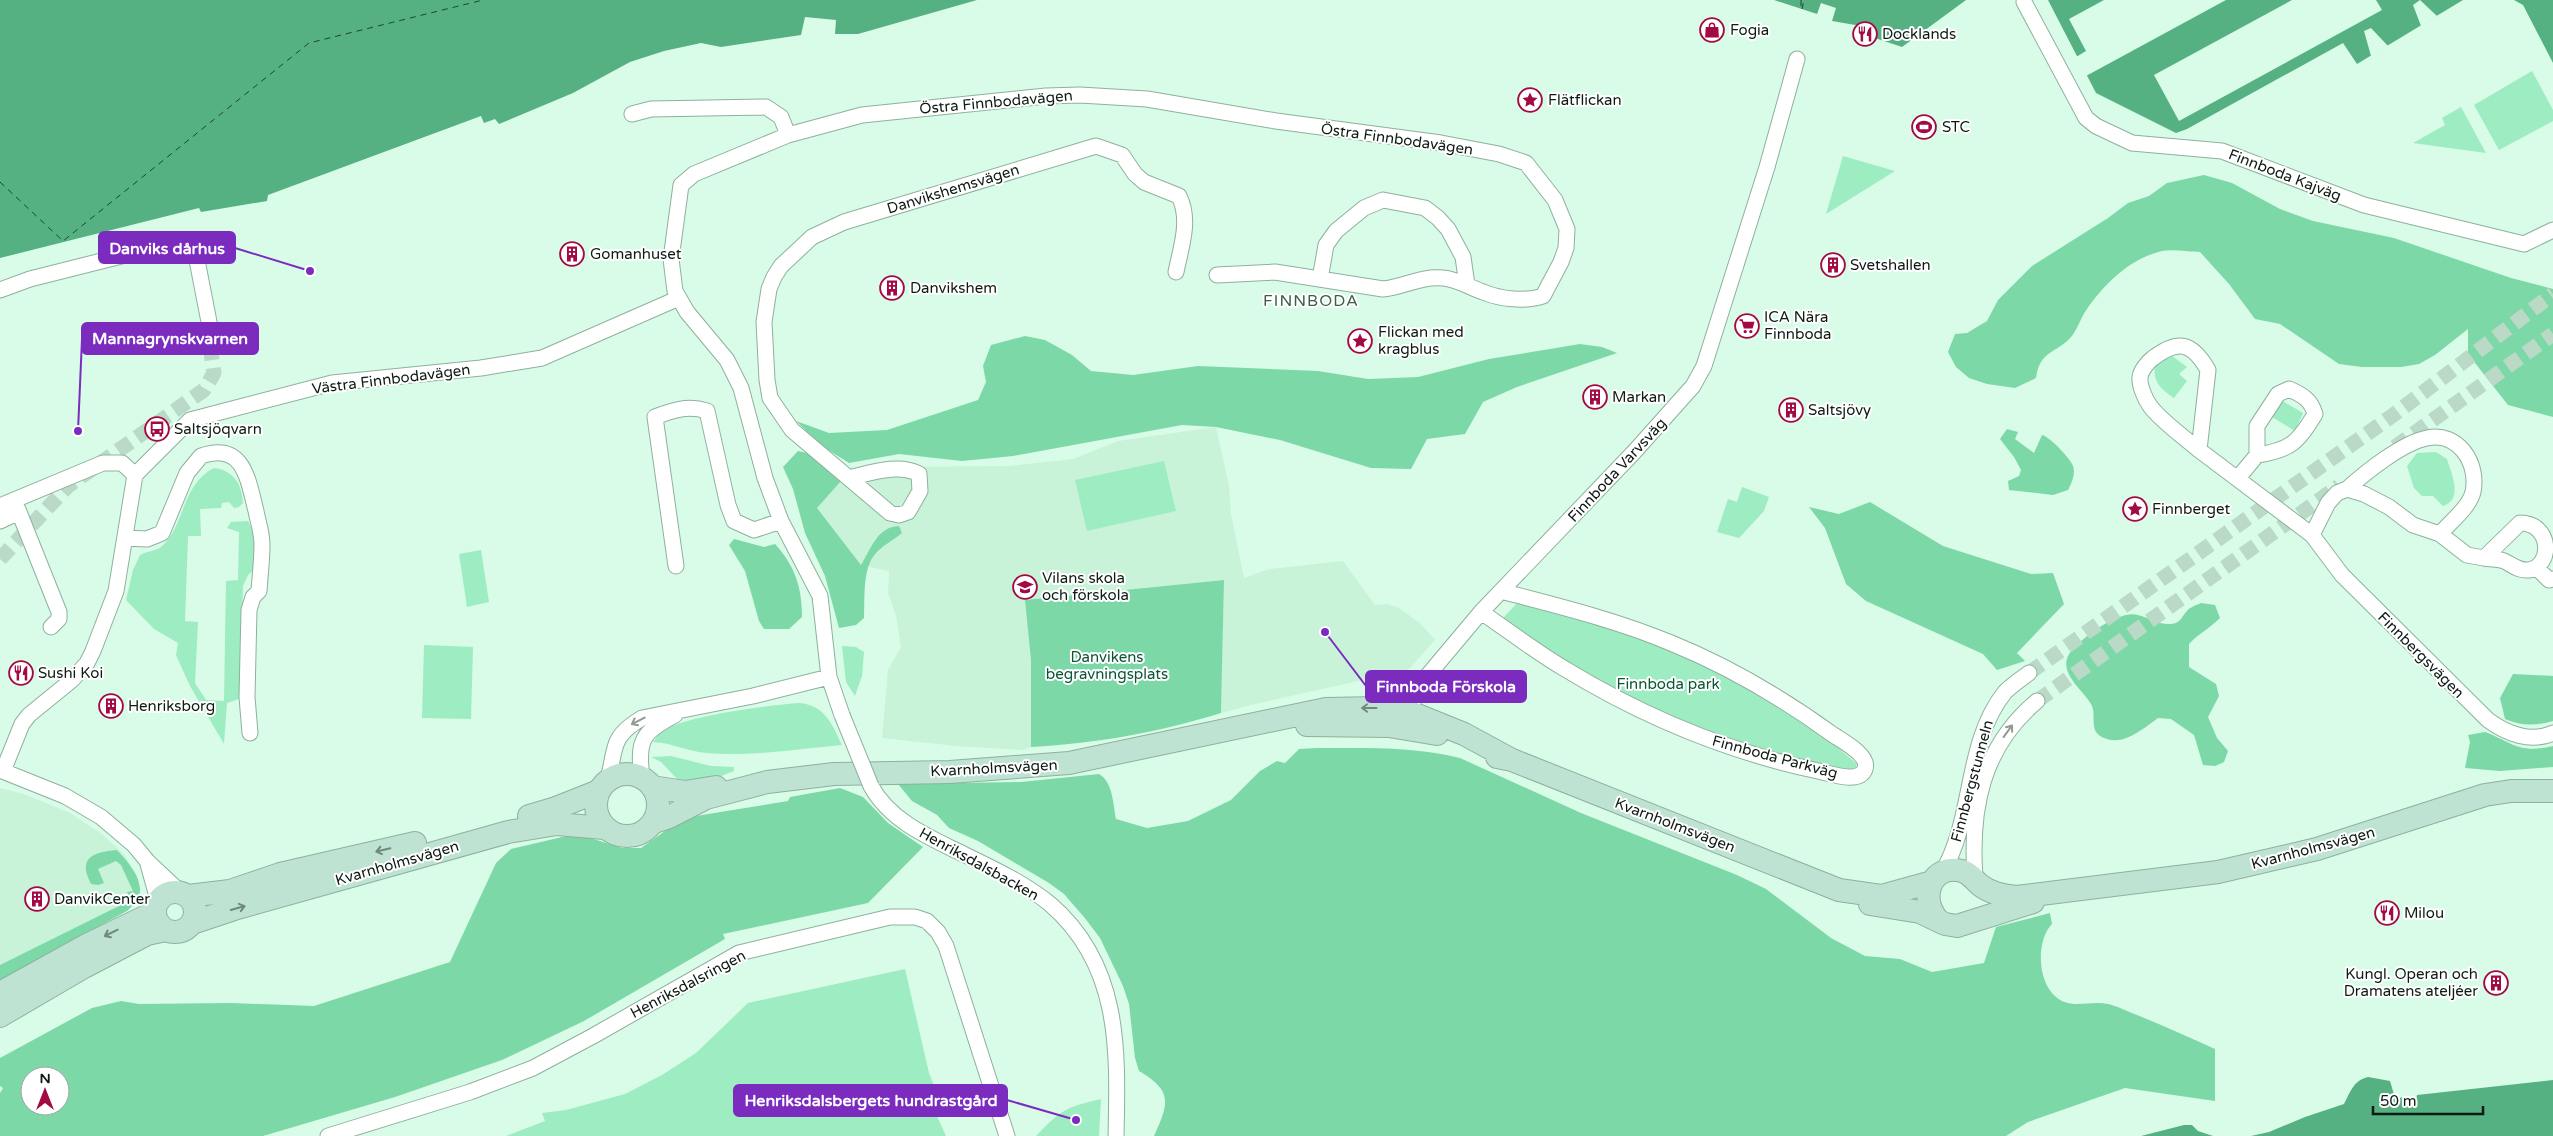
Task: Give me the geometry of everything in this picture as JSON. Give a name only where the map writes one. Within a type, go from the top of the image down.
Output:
[{"type":"street","name":"Finnboda Kajväg","points":[[2024,2],[2086,118],[2096,126],[2132,143],[2222,151],[2364,205],[2524,244],[2553,230]]},
{"type":"street","name":"Finnboda Varvsväg","points":[[1404,719],[1434,668],[1481,612],[1625,462],[1693,386],[1704,366],[1766,167],[1797,59]]},
{"type":"street","name":"Östra Finnbodavägen","points":[[679,298],[672,274],[671,259],[680,186],[694,174],[788,135],[862,115],[1046,96],[1110,96],[1147,99],[1276,121],[1441,143],[1499,154],[1526,163],[1545,184],[1563,217],[1567,238],[1561,262],[1543,296],[1528,301],[1492,296],[1445,278],[1418,278],[1394,288],[1383,289],[1275,272],[1216,275]]},
{"type":"street","points":[[632,114],[651,109],[766,107],[781,118],[788,135]]},
{"type":"street","name":"Danvikshemsvägen","points":[[849,478],[792,430],[770,398],[764,341],[769,289],[781,266],[812,237],[844,222],[1096,146],[1122,155],[1134,174],[1144,182],[1179,196],[1185,217],[1184,238],[1176,272]]},
{"type":"street","points":[[1320,279],[1326,245],[1336,231],[1364,208],[1383,200],[1425,208],[1438,218],[1448,229],[1463,257],[1467,285]]},
{"type":"street","points":[[0,290],[30,279],[165,245],[179,244],[189,247],[196,255],[210,327],[209,338]]},
{"type":"street","points":[[604,828],[596,811],[616,741],[630,725],[654,714],[685,710],[829,677],[820,596],[781,521],[765,478],[741,388],[727,360],[687,312],[679,298]]},
{"type":"street","name":"Västra Finnbodavägen","points":[[135,476],[190,420],[332,383],[480,368],[542,358],[679,298]]},
{"type":"street","name":"Finnbergsvägen","points":[[2198,450],[2208,370],[2201,359],[2188,348],[2177,344],[2166,348],[2148,362],[2140,376],[2143,391],[2150,406],[2198,450],[2312,535],[2342,575],[2488,720],[2513,735],[2531,737],[2553,733]]},
{"type":"street","points":[[2238,478],[2257,455],[2257,426],[2278,394],[2289,389],[2301,394],[2312,403],[2315,414],[2306,431],[2294,445],[2278,452],[2257,455]]},
{"type":"street","points":[[747,408],[770,398]]},
{"type":"street","points":[[676,566],[654,417],[677,408],[698,408],[707,411],[728,505],[734,521],[754,530],[781,521]]},
{"type":"street","points":[[2312,535],[2328,503],[2337,493],[2347,489],[2377,464],[2426,438],[2444,437],[2457,442],[2473,469],[2473,492],[2467,503],[2440,534]]},
{"type":"street","points":[[125,538],[147,539],[157,537],[162,533],[187,472],[201,456],[221,453],[234,458],[245,470],[260,522],[262,544],[259,591],[253,598],[248,610],[247,697],[250,733]]},
{"type":"street","points":[[0,521],[11,506],[103,463],[122,463],[135,476],[130,492],[116,591],[93,652],[87,664],[72,680],[29,715],[22,724],[2,771],[65,796],[84,806],[118,832],[184,894],[195,908],[196,916],[192,923],[179,932],[160,914],[148,862]]},
{"type":"street","points":[[2347,489],[2364,494],[2390,508],[2413,525],[2440,534],[2467,555],[2484,558],[2503,561],[2519,570],[2538,568],[2548,561],[2552,550],[2550,540],[2546,535],[2527,523],[2520,523],[2484,558]]},
{"type":"street","points":[[11,506],[59,612],[59,620],[56,625],[51,627]]},
{"type":"street","points":[[2538,568],[2549,580],[2553,580]]},
{"type":"street","name":"Finnboda Parkväg","points":[[1481,612],[1562,668],[1598,689],[1643,713],[1697,736],[1806,768],[1851,777],[1864,772],[1866,764],[1863,758],[1850,746],[1800,711],[1721,666],[1669,642],[1616,623],[1501,591]]},
{"type":"street","name":"Finnbergstunneln","points":[[1937,878],[1959,833],[1982,736],[1992,712],[2006,691],[2029,672]]},
{"type":"street","name":"Henriksdalsbacken","points":[[829,677],[842,715],[878,799],[902,821],[1011,880],[1050,904],[1082,942],[1104,980],[1111,1004],[1116,1062],[1116,1136]]},
{"type":"street","name":"Finnbergstunneln","points":[[1978,881],[1974,815],[1984,777],[1996,747],[2008,729],[2037,701]]},
{"type":"street","name":"Kvarnholmsvägen","points":[[192,923],[508,832],[557,824],[604,828],[614,834],[626,837],[638,835],[654,822],[669,817],[706,798],[747,786],[834,774],[950,772],[1069,764],[1326,709],[1378,708],[1404,719],[1464,734],[1512,760],[1839,890],[1851,898],[1920,912],[1945,924],[1957,926],[1968,924],[2070,891]]},
{"type":"street","points":[[654,822],[658,806],[647,782],[640,749],[642,739],[656,725],[685,710]]},
{"type":"street","name":"Kvarnholmsvägen","points":[[184,894],[230,891],[280,874],[503,823],[556,808],[603,786],[620,774],[632,774],[647,782],[685,792],[726,785],[747,786]]},
{"type":"street","name":"Kvarnholmsvägen","points":[[1839,890],[1880,896],[1937,878],[1952,870],[1963,871],[1994,892],[2017,897],[2218,872],[2317,849],[2485,795],[2512,791],[2553,791]]},
{"type":"street","points":[[1937,878],[1927,901],[1930,910],[1937,919]]},
{"type":"street","points":[[1968,924],[1981,909],[1984,898],[1978,881]]},
{"type":"street","points":[[0,1016],[84,967],[147,934],[171,892],[184,894]]},
{"type":"street","points":[[0,993],[87,945],[160,914]]},
{"type":"street","name":"Henriksdalsringen","points":[[328,1136],[470,1092],[532,1068],[593,1036],[738,953],[875,919],[904,916],[926,921],[938,932],[946,946],[1007,1136]]},
{"type":"shaded area","points":[[0,0],[977,0],[858,34],[835,34],[836,20],[805,17],[801,35],[721,47],[701,43],[664,51],[630,62],[573,93],[499,124],[495,119],[484,123],[481,116],[268,195],[267,201],[201,212],[199,208],[0,258]]},
{"type":"shaded area","points":[[1774,0],[1966,0],[1902,47],[1872,37],[1867,27],[1832,21],[1836,8],[1821,3],[1817,14]]},
{"type":"shaded area","points":[[2048,0],[2463,0],[2357,64],[2343,43],[2187,129],[2176,133],[2096,93]]},
{"type":"shaded area","points":[[2514,0],[2553,0],[2553,63],[2523,5]]},
{"type":"shaded area","name":"Vilans skola och förskola","points":[[1216,427],[1229,486],[1231,514],[1244,578],[1269,569],[1343,561],[1375,605],[1387,604],[1399,608],[1421,624],[1435,640],[1410,668],[1391,678],[1367,679],[1221,713],[1224,580],[1026,600],[1031,660],[1031,747],[1022,750],[957,746],[882,738],[888,670],[901,647],[896,616],[888,593],[889,571],[861,565],[817,508],[847,475],[870,467],[1010,466],[1073,459],[1118,441]]},
{"type":"shaded area","points":[[0,788],[24,794],[70,813],[102,834],[124,854],[136,875],[139,891],[131,903],[0,967]]},
{"type":"shaded area","points":[[2368,1077],[2390,1081],[2395,1098],[2410,1097],[2416,1101],[2417,1095],[2553,1080],[2553,1136],[2251,1136],[2269,1132],[2344,1104],[2356,1084]]},
{"type":"shaded area","points":[[2184,1125],[2192,1125],[2198,1131],[2213,1136],[2141,1136]]},
{"type":"green space","points":[[2532,71],[2553,110],[2553,121],[2499,150],[2474,105]]},
{"type":"green space","points":[[2461,107],[2486,153],[2413,143],[2445,125],[2442,118]]},
{"type":"green space","points":[[1843,156],[1895,171],[1826,214]]},
{"type":"green space","points":[[2204,175],[2232,183],[2280,209],[2313,221],[2394,238],[2511,278],[2553,289],[2553,417],[2508,405],[2468,354],[2468,329],[2435,355],[2419,364],[2401,367],[2362,367],[2339,364],[2280,324],[2255,319],[2229,284],[2200,252],[2162,251],[2151,254],[2119,273],[2102,290],[2085,312],[2072,336],[2041,362],[2036,378],[2015,388],[1987,384],[1969,378],[1956,367],[1948,352],[1955,334],[1967,333],[1987,321],[1998,300],[2032,266],[2108,218],[2128,203],[2149,196],[2167,183]]},
{"type":"green space","points":[[1025,336],[1045,340],[1072,355],[1091,371],[1133,375],[1198,366],[1318,371],[1368,379],[1418,377],[1489,359],[1580,344],[1602,347],[1617,353],[1517,387],[1483,402],[1465,434],[1427,439],[1411,469],[1371,468],[1280,440],[1216,427],[1182,425],[1013,456],[962,461],[899,454],[849,463],[822,446],[796,421],[829,433],[887,430],[978,400],[986,382],[983,366],[991,345]]},
{"type":"green space","points":[[2171,355],[2187,367],[2179,374],[2187,381],[2174,398],[2161,387],[2155,374],[2156,362]]},
{"type":"green space","points":[[2281,400],[2303,413],[2295,431],[2269,415]]},
{"type":"green space","points":[[2007,429],[2018,432],[2015,439],[2034,453],[2042,435],[2059,448],[2071,462],[2074,469],[2073,479],[2068,490],[2053,495],[2009,490],[2008,481],[2019,476],[2021,470],[2000,439]]},
{"type":"green space","points":[[798,451],[807,453],[842,480],[817,508],[861,565],[876,540],[885,530],[899,526],[902,533],[876,553],[868,567],[865,584],[864,618],[856,625],[839,628],[825,576],[805,533],[793,489],[783,467]]},
{"type":"green space","points":[[2436,452],[2447,459],[2455,492],[2449,503],[2443,506],[2433,496],[2422,496],[2414,488],[2407,466],[2417,453]]},
{"type":"green space","points":[[1164,461],[1176,511],[1087,531],[1075,480]]},
{"type":"green space","points":[[214,468],[221,469],[235,479],[241,490],[243,503],[239,507],[234,508],[229,502],[222,503],[221,508],[200,509],[201,536],[188,536],[185,621],[198,622],[195,683],[206,700],[224,701],[226,581],[238,580],[239,532],[227,528],[231,522],[248,521],[254,538],[257,561],[257,567],[248,575],[243,586],[239,699],[227,703],[224,744],[190,686],[176,655],[178,643],[154,629],[126,600],[133,570],[140,555],[160,548],[169,538],[195,485],[203,475]]},
{"type":"green space","points":[[1742,487],[1769,497],[1764,511],[1739,538],[1717,532],[1728,499],[1737,502]]},
{"type":"green space","points":[[1870,502],[1943,546],[2031,574],[2053,573],[2064,604],[2017,653],[2025,661],[1997,670],[1983,654],[1866,601],[1846,584],[1825,528],[1809,507],[1839,514]]},
{"type":"green space","points":[[734,539],[764,547],[775,544],[788,560],[799,587],[802,606],[802,617],[789,629],[764,629],[759,621],[745,571],[729,545]]},
{"type":"green space","points":[[481,550],[489,602],[467,607],[459,554]]},
{"type":"green space","name":"Danvikens begravningsplats","points":[[1224,580],[1221,713],[1127,736],[1081,743],[1031,747],[1031,660],[1025,600]]},
{"type":"green space","name":"Finnboda park","points":[[1518,602],[1614,629],[1673,651],[1725,675],[1814,728],[1857,764],[1854,773],[1736,745],[1674,722],[1644,707],[1585,674],[1503,618]]},
{"type":"green space","points":[[2201,603],[2215,605],[2220,618],[2189,644],[2189,667],[2216,684],[2219,696],[2208,717],[2217,738],[2228,751],[2224,762],[2215,766],[2203,765],[2194,735],[2171,719],[2158,718],[2140,731],[2121,740],[2107,739],[2097,733],[2091,704],[2068,672],[2066,664],[2073,649],[2094,631],[2122,616],[2138,615],[2171,624],[2179,621],[2188,610]]},
{"type":"green space","points":[[424,645],[473,647],[471,719],[422,718]]},
{"type":"green space","points":[[842,646],[856,647],[864,652],[862,676],[855,696],[846,682]]},
{"type":"green space","points":[[2513,674],[2553,676],[2553,721],[2529,724],[2505,719],[2500,698]]},
{"type":"green space","points":[[799,703],[808,704],[821,711],[835,729],[842,745],[774,752],[722,754],[699,752],[653,742],[660,733],[685,721],[726,712]]},
{"type":"green space","points":[[2485,732],[2524,748],[2532,749],[2553,746],[2553,767],[2500,771],[2465,768],[2470,742],[2468,735]]},
{"type":"green space","points":[[1371,748],[1424,751],[1460,758],[1581,813],[1737,875],[1766,889],[1831,938],[1865,956],[1900,959],[1932,972],[1984,963],[1996,927],[2050,913],[2052,924],[2043,940],[2041,961],[2045,982],[2056,997],[2068,1003],[2102,1003],[2115,1006],[2215,1049],[2215,1101],[2125,1088],[2028,1122],[2006,1136],[1154,1136],[1163,1115],[1165,1099],[1158,1085],[1139,1071],[1135,1058],[1129,1004],[1123,986],[1100,938],[1064,894],[978,841],[949,828],[937,815],[912,801],[898,784],[1021,782],[1099,774],[1110,788],[1116,819],[1147,828],[1188,821],[1231,800],[1260,771],[1277,761],[1285,763],[1299,749]]},
{"type":"green space","points":[[671,756],[711,766],[734,767],[734,771],[703,783],[683,785],[661,762],[651,757]]},
{"type":"green space","points":[[840,788],[863,797],[888,823],[923,847],[868,903],[723,934],[725,939],[584,1021],[502,1060],[395,1097],[263,1136],[0,1136],[0,1093],[3,1088],[0,1086],[0,1058],[92,1008],[121,1001],[139,1004],[231,1003],[314,1006],[450,962],[496,863],[511,849],[562,837],[581,835],[622,848],[641,848],[675,824],[696,816],[788,801],[790,797]]},
{"type":"green space","points":[[117,850],[135,872],[140,885],[140,892],[135,904],[127,911],[0,980],[0,965],[129,901],[130,898],[127,892],[133,891],[121,865],[116,861],[98,869],[104,883],[98,885],[91,884],[87,875],[87,862],[90,858],[101,852]]},
{"type":"green space","points":[[905,969],[929,1073],[936,1091],[927,1094],[946,1136],[506,1136],[545,1121],[542,1113],[566,1110],[625,1094],[662,1075],[696,1053],[748,1003]]},
{"type":"green space","points":[[1101,1099],[1099,1136],[1036,1136],[1058,1115],[1072,1107]]},
{"type":"pier","points":[[2104,0],[2226,0],[2086,76],[2076,57],[2086,51],[2069,19]]},
{"type":"pier","points":[[2292,0],[2376,0],[2382,10],[2179,121],[2154,75]]},
{"type":"pier","points":[[2420,0],[2437,16],[2421,26],[2413,5]]},
{"type":"pier","points":[[2371,28],[2388,46],[2371,56],[2364,31]]},
{"type":"ferry route","points":[[0,182],[63,241],[309,43],[483,0]]},
{"type":"ferry route","points":[[1801,0],[1801,6]]},
{"type":"ferry route","points":[[1802,9],[1804,0]]},
{"type":"tunnel","points":[[2029,673],[2392,416],[2553,294]]},
{"type":"tunnel","points":[[2395,447],[2553,334]]},
{"type":"tunnel","points":[[0,559],[68,486],[204,390],[214,373],[209,338]]},
{"type":"tunnel","points":[[2037,701],[2339,486]]},
{"type":"place","name":"Fogia","points":[[1712,30]]},
{"type":"place","name":"Docklands","points":[[1865,34]]},
{"type":"place","name":"Flätflickan","points":[[1530,100]]},
{"type":"place","name":"STC","points":[[1924,127]]},
{"type":"place","name":"Gomanhuset","points":[[572,254]]},
{"type":"place","name":"Svetshallen","points":[[1833,265]]},
{"type":"place","name":"Danviks dårhus","points":[[310,271]]},
{"type":"place","name":"Danvikshem","points":[[892,288]]},
{"type":"place","name":"ICA Nära Finnboda","points":[[1747,326]]},
{"type":"place","name":"Flickan med kragblus","points":[[1360,341]]},
{"type":"place","name":"Markan","points":[[1595,397]]},
{"type":"place","name":"Saltsjövy","points":[[1791,410]]},
{"type":"place","name":"Saltsjöqvarn","points":[[157,429]]},
{"type":"place","name":"Mannagrynskvarnen","points":[[78,431]]},
{"type":"place","name":"Finnberget","points":[[2135,509]]},
{"type":"place","name":"Vilans skola och förskola","points":[[1025,587]]},
{"type":"place","name":"Finnboda Förskola","points":[[1325,632]]},
{"type":"place","name":"Sushi Koi","points":[[21,673]]},
{"type":"place","name":"Henriksborg","points":[[111,706]]},
{"type":"place","name":"DanvikCenter","points":[[37,899]]},
{"type":"place","name":"Milou","points":[[2387,913]]},
{"type":"place","name":"Kungl. Operan och Dramatens ateljéer","points":[[2496,983]]},
{"type":"place","name":"Henriksdalsbergets hundrastgård","points":[[1076,1120]]},
{"type":"district","name":"FINNBODA","points":[[1311,301]]}]
